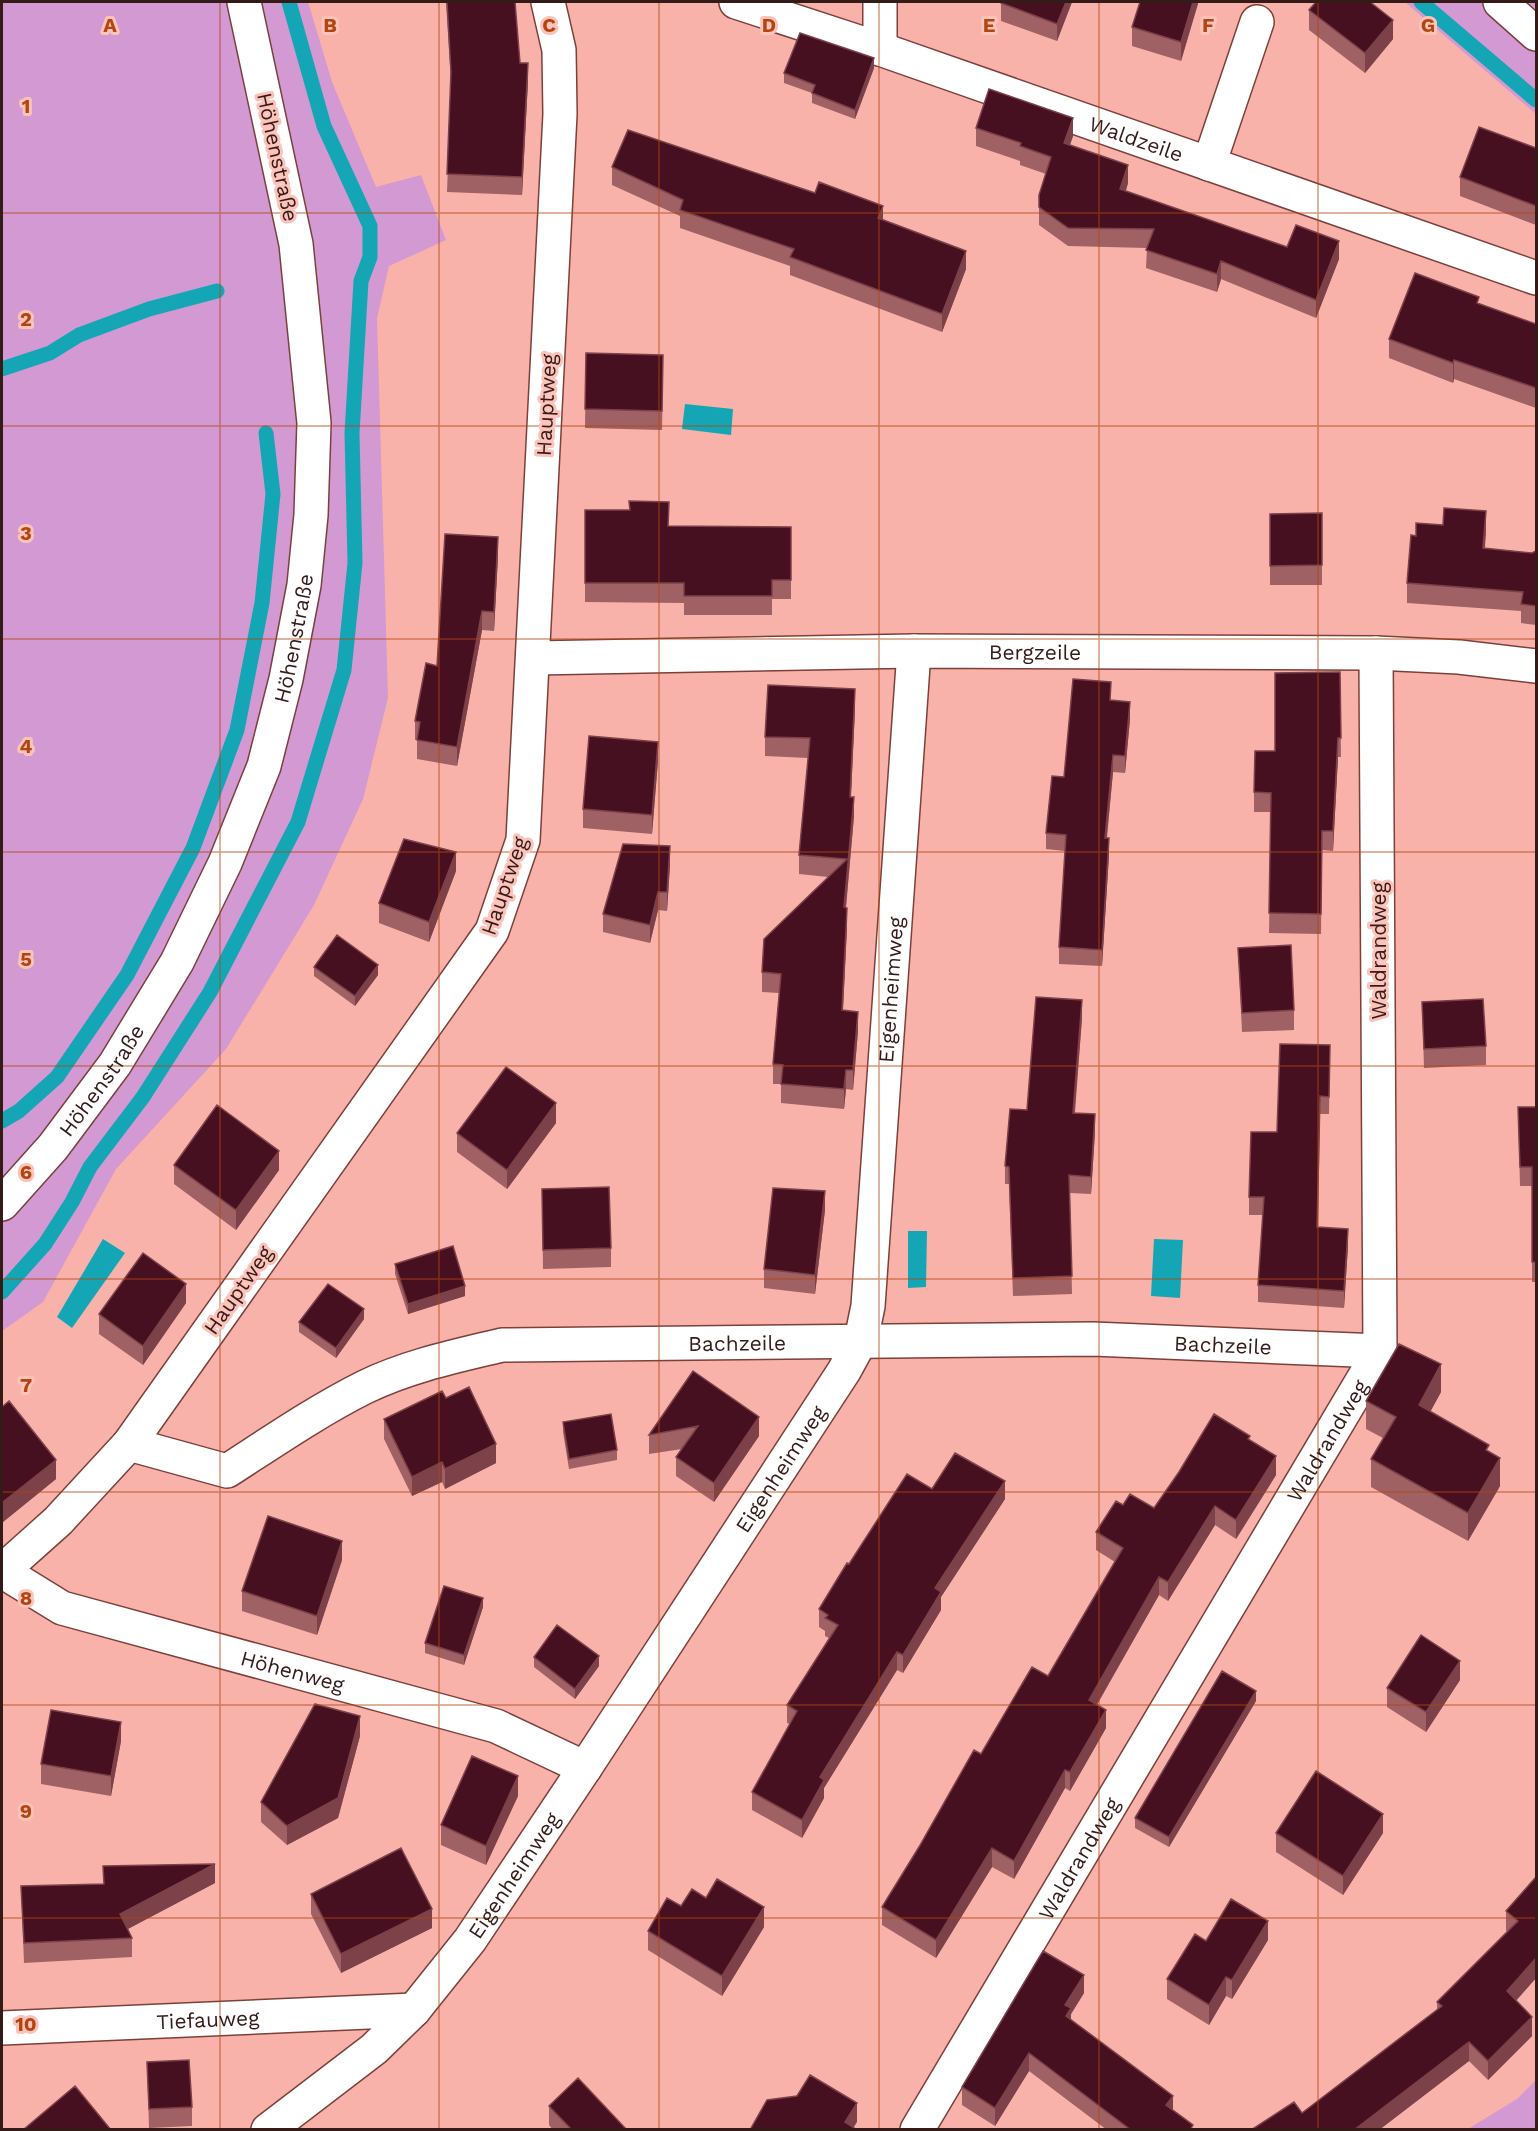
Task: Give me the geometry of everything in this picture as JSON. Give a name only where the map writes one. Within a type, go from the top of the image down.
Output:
[{"type":"street","name":"Höhenstraße","points":[[2,1204],[53,1147],[115,1064],[177,962],[225,863],[264,766],[286,679],[304,585],[311,515],[314,423],[296,244],[244,2]]},
{"type":"street","name":"Hauptweg","points":[[2,1571],[58,1521],[129,1444],[492,931],[523,840],[560,114],[559,50],[548,2]]},
{"type":"street","name":"Waldzeile","points":[[736,2],[880,49],[1536,278]]},
{"type":"street","points":[[880,2],[880,49]]},
{"type":"street","points":[[1500,2],[1536,34]]},
{"type":"street","points":[[1209,164],[1257,22]]},
{"type":"street","name":"Bergzeile","points":[[534,657],[914,651],[1376,654],[1459,657],[1536,666]]},
{"type":"street","name":"Eigenheimweg","points":[[268,2130],[374,2049],[414,2010],[470,1940],[838,1381],[861,1341],[868,1306],[914,651]]},
{"type":"street","name":"Waldrandweg","points":[[917,2130],[1380,1351],[1376,654]]},
{"type":"street","name":"Bachzeile","points":[[129,1444],[227,1471],[300,1424],[367,1387],[432,1362],[502,1345],[1093,1339],[1380,1351]]},
{"type":"street","name":"Höhenweg","points":[[2,1571],[62,1608],[496,1726],[585,1768]]},
{"type":"street","name":"Tiefauweg","points":[[2,2028],[414,2010]]},
{"type":"shaded area","points":[[2,2],[308,2],[332,82],[376,187],[421,175],[446,240],[389,266],[377,318],[388,698],[363,799],[314,905],[226,1049],[116,1169],[43,1302],[2,1331]]},
{"type":"shaded area","points":[[1405,2],[1536,2],[1536,114]]},
{"type":"shaded area","points":[[1536,2080],[1536,2129],[1468,2129],[1517,2099]]},
{"type":"water","points":[[685,404],[733,409],[731,435],[682,429]]},
{"type":"water","points":[[908,1231],[927,1231],[926,1287],[908,1288]]},
{"type":"water","points":[[103,1239],[125,1253],[72,1328],[57,1317]]},
{"type":"water","points":[[1154,1239],[1183,1240],[1180,1298],[1151,1296]]},
{"type":"building","points":[[447,2],[515,2],[520,63],[528,63],[522,177],[447,174],[451,72]]},
{"type":"building","points":[[1001,2],[1066,2],[1057,24]]},
{"type":"building","points":[[1140,2],[1193,2],[1181,42],[1132,27]]},
{"type":"building","points":[[1316,2],[1370,2],[1393,20],[1365,53],[1309,10]]},
{"type":"building","points":[[800,33],[874,58],[855,110],[812,93],[815,85],[784,73]]},
{"type":"building","points":[[989,89],[1073,118],[1064,143],[1128,165],[1120,189],[1287,247],[1296,225],[1339,241],[1316,300],[1221,261],[1217,274],[1146,250],[1154,229],[1068,228],[1039,207],[1039,195],[1051,157],[1020,146],[1021,143],[976,128]]},
{"type":"building","points":[[1479,127],[1536,148],[1536,206],[1460,177]]},
{"type":"building","points":[[628,130],[815,193],[819,182],[883,206],[878,218],[966,251],[942,314],[790,257],[794,249],[680,210],[683,200],[612,167]]},
{"type":"building","points":[[1415,273],[1479,297],[1477,303],[1536,324],[1536,388],[1454,360],[1453,363],[1389,339]]},
{"type":"building","points":[[586,353],[663,355],[662,411],[585,409]]},
{"type":"building","points":[[629,501],[669,502],[668,526],[791,527],[791,580],[772,580],[772,596],[684,596],[684,583],[585,583],[585,510],[630,510]]},
{"type":"building","points":[[1444,508],[1486,511],[1483,548],[1532,553],[1536,551],[1536,606],[1521,604],[1523,592],[1407,583],[1411,535],[1416,536],[1416,523],[1443,525]]},
{"type":"building","points":[[1322,513],[1322,565],[1270,566],[1270,514]]},
{"type":"building","points":[[445,534],[498,537],[494,612],[482,611],[457,747],[417,740],[420,722],[415,721],[426,663],[437,666]]},
{"type":"building","points":[[1340,672],[1341,738],[1338,738],[1333,831],[1322,831],[1321,914],[1269,913],[1271,793],[1254,792],[1255,751],[1275,751],[1275,673]]},
{"type":"building","points":[[1073,679],[1111,682],[1110,700],[1130,702],[1125,756],[1113,755],[1105,838],[1109,838],[1102,950],[1059,947],[1066,835],[1046,833],[1052,776],[1064,777]]},
{"type":"building","points":[[768,685],[855,689],[850,797],[854,797],[844,907],[847,908],[842,1010],[858,1012],[853,1070],[846,1070],[844,1089],[781,1084],[783,1065],[773,1064],[781,974],[762,972],[764,939],[847,859],[799,855],[810,738],[765,737]]},
{"type":"building","points":[[589,736],[658,742],[652,815],[583,809]]},
{"type":"building","points":[[404,839],[456,852],[429,922],[379,903]]},
{"type":"building","points":[[623,844],[670,846],[667,892],[658,892],[650,925],[603,914]]},
{"type":"building","points":[[337,935],[378,965],[355,996],[314,967]]},
{"type":"building","points":[[1291,945],[1294,1010],[1242,1013],[1238,948]]},
{"type":"building","points":[[1036,997],[1082,1000],[1073,1113],[1095,1114],[1091,1177],[1069,1175],[1072,1276],[1013,1278],[1009,1167],[1005,1166],[1010,1109],[1027,1110]]},
{"type":"building","points":[[1483,999],[1486,1046],[1424,1049],[1422,1002]]},
{"type":"building","points":[[1280,1044],[1330,1045],[1329,1097],[1320,1096],[1317,1227],[1348,1229],[1344,1291],[1258,1285],[1264,1197],[1249,1197],[1251,1132],[1277,1132]]},
{"type":"building","points":[[506,1067],[556,1103],[507,1170],[457,1133]]},
{"type":"building","points":[[217,1105],[279,1151],[236,1210],[174,1165]]},
{"type":"building","points":[[1518,1107],[1536,1107],[1536,1262],[1532,1262],[1532,1167],[1520,1167]]},
{"type":"building","points":[[609,1187],[611,1248],[543,1250],[542,1189]]},
{"type":"building","points":[[773,1188],[825,1191],[815,1275],[764,1269]]},
{"type":"building","points":[[453,1246],[465,1286],[408,1304],[395,1264]]},
{"type":"building","points":[[143,1253],[186,1284],[143,1346],[99,1314]]},
{"type":"building","points":[[328,1284],[364,1309],[336,1348],[299,1322]]},
{"type":"building","points":[[1399,1344],[1441,1364],[1419,1405],[1489,1445],[1486,1450],[1500,1458],[1468,1513],[1371,1459],[1396,1417],[1366,1401]]},
{"type":"building","points":[[693,1371],[759,1417],[714,1483],[676,1457],[698,1426],[649,1435]]},
{"type":"building","points":[[469,1387],[496,1444],[445,1469],[442,1462],[412,1477],[384,1419],[442,1391],[446,1398]]},
{"type":"building","points":[[9,1401],[56,1460],[3,1502],[2,1407]]},
{"type":"building","points":[[611,1414],[617,1450],[569,1459],[563,1422]]},
{"type":"building","points":[[1214,1414],[1250,1436],[1248,1439],[1276,1456],[1236,1520],[1215,1506],[1168,1582],[1159,1577],[1089,1700],[1106,1710],[1070,1772],[1065,1770],[1014,1861],[992,1848],[936,1940],[882,1907],[974,1750],[981,1754],[1032,1667],[1048,1676],[1123,1548],[1096,1532],[1116,1501],[1123,1505],[1130,1494],[1154,1508]]},
{"type":"building","points":[[955,1453],[1005,1481],[935,1588],[941,1592],[903,1655],[897,1652],[820,1777],[824,1780],[802,1820],[752,1792],[797,1711],[787,1705],[838,1625],[825,1618],[828,1615],[819,1609],[907,1474],[932,1489]]},
{"type":"building","points":[[268,1516],[342,1541],[317,1616],[242,1591]]},
{"type":"building","points":[[444,1586],[483,1598],[464,1655],[425,1643]]},
{"type":"building","points":[[557,1625],[599,1656],[575,1689],[534,1657]]},
{"type":"building","points":[[1421,1635],[1460,1661],[1426,1712],[1387,1688]]},
{"type":"building","points":[[1222,1671],[1256,1691],[1169,1837],[1135,1818]]},
{"type":"building","points":[[315,1704],[360,1716],[338,1798],[287,1826],[261,1802]]},
{"type":"building","points":[[51,1710],[121,1722],[111,1776],[41,1764]]},
{"type":"building","points":[[472,1756],[518,1776],[486,1846],[441,1825]]},
{"type":"building","points":[[1316,1771],[1383,1814],[1343,1876],[1276,1833]]},
{"type":"building","points":[[401,1848],[432,1909],[341,1954],[311,1894]]},
{"type":"building","points":[[215,1864],[120,1914],[132,1938],[24,1943],[21,1886],[104,1884],[103,1866]]},
{"type":"building","points":[[1536,1877],[1536,1958],[1507,1991],[1532,2017],[1488,2061],[1469,2042],[1354,2130],[1251,2130],[1294,2102],[1302,2113],[1442,2006],[1437,2002],[1518,1921],[1506,1911]]},
{"type":"building","points":[[717,1879],[764,1907],[722,1976],[648,1931],[667,1898],[681,1906],[692,1889],[706,1898]]},
{"type":"building","points":[[1231,1899],[1268,1921],[1232,1980],[1226,1977],[1209,2005],[1167,1979],[1195,1934],[1206,1941]]},
{"type":"building","points":[[1043,1951],[1084,1975],[1065,2005],[1071,2008],[1066,2016],[1173,2096],[1166,2105],[1193,2125],[1190,2130],[1131,2130],[1029,2053],[995,2108],[962,2087]]},
{"type":"building","points":[[189,2060],[192,2107],[149,2109],[147,2062]]},
{"type":"building","points":[[810,2075],[857,2103],[845,2122],[857,2130],[750,2130],[767,2100],[797,2096]]},
{"type":"building","points":[[578,2078],[626,2130],[572,2130],[549,2106]]},
{"type":"building","points":[[75,2086],[111,2130],[23,2130]]},
{"type":"waterway","points":[[2,1292],[45,1244],[72,1202],[90,1167],[143,1097],[210,992],[298,822],[344,670],[355,563],[352,433],[361,281],[370,257],[370,226],[324,126],[289,2]]},
{"type":"waterway","points":[[1421,2],[1536,100]]},
{"type":"waterway","points":[[2,369],[50,353],[79,335],[149,309],[217,291]]},
{"type":"waterway","points":[[2,1121],[19,1111],[57,1077],[127,975],[193,848],[237,730],[262,603],[273,494],[266,433]]}]
